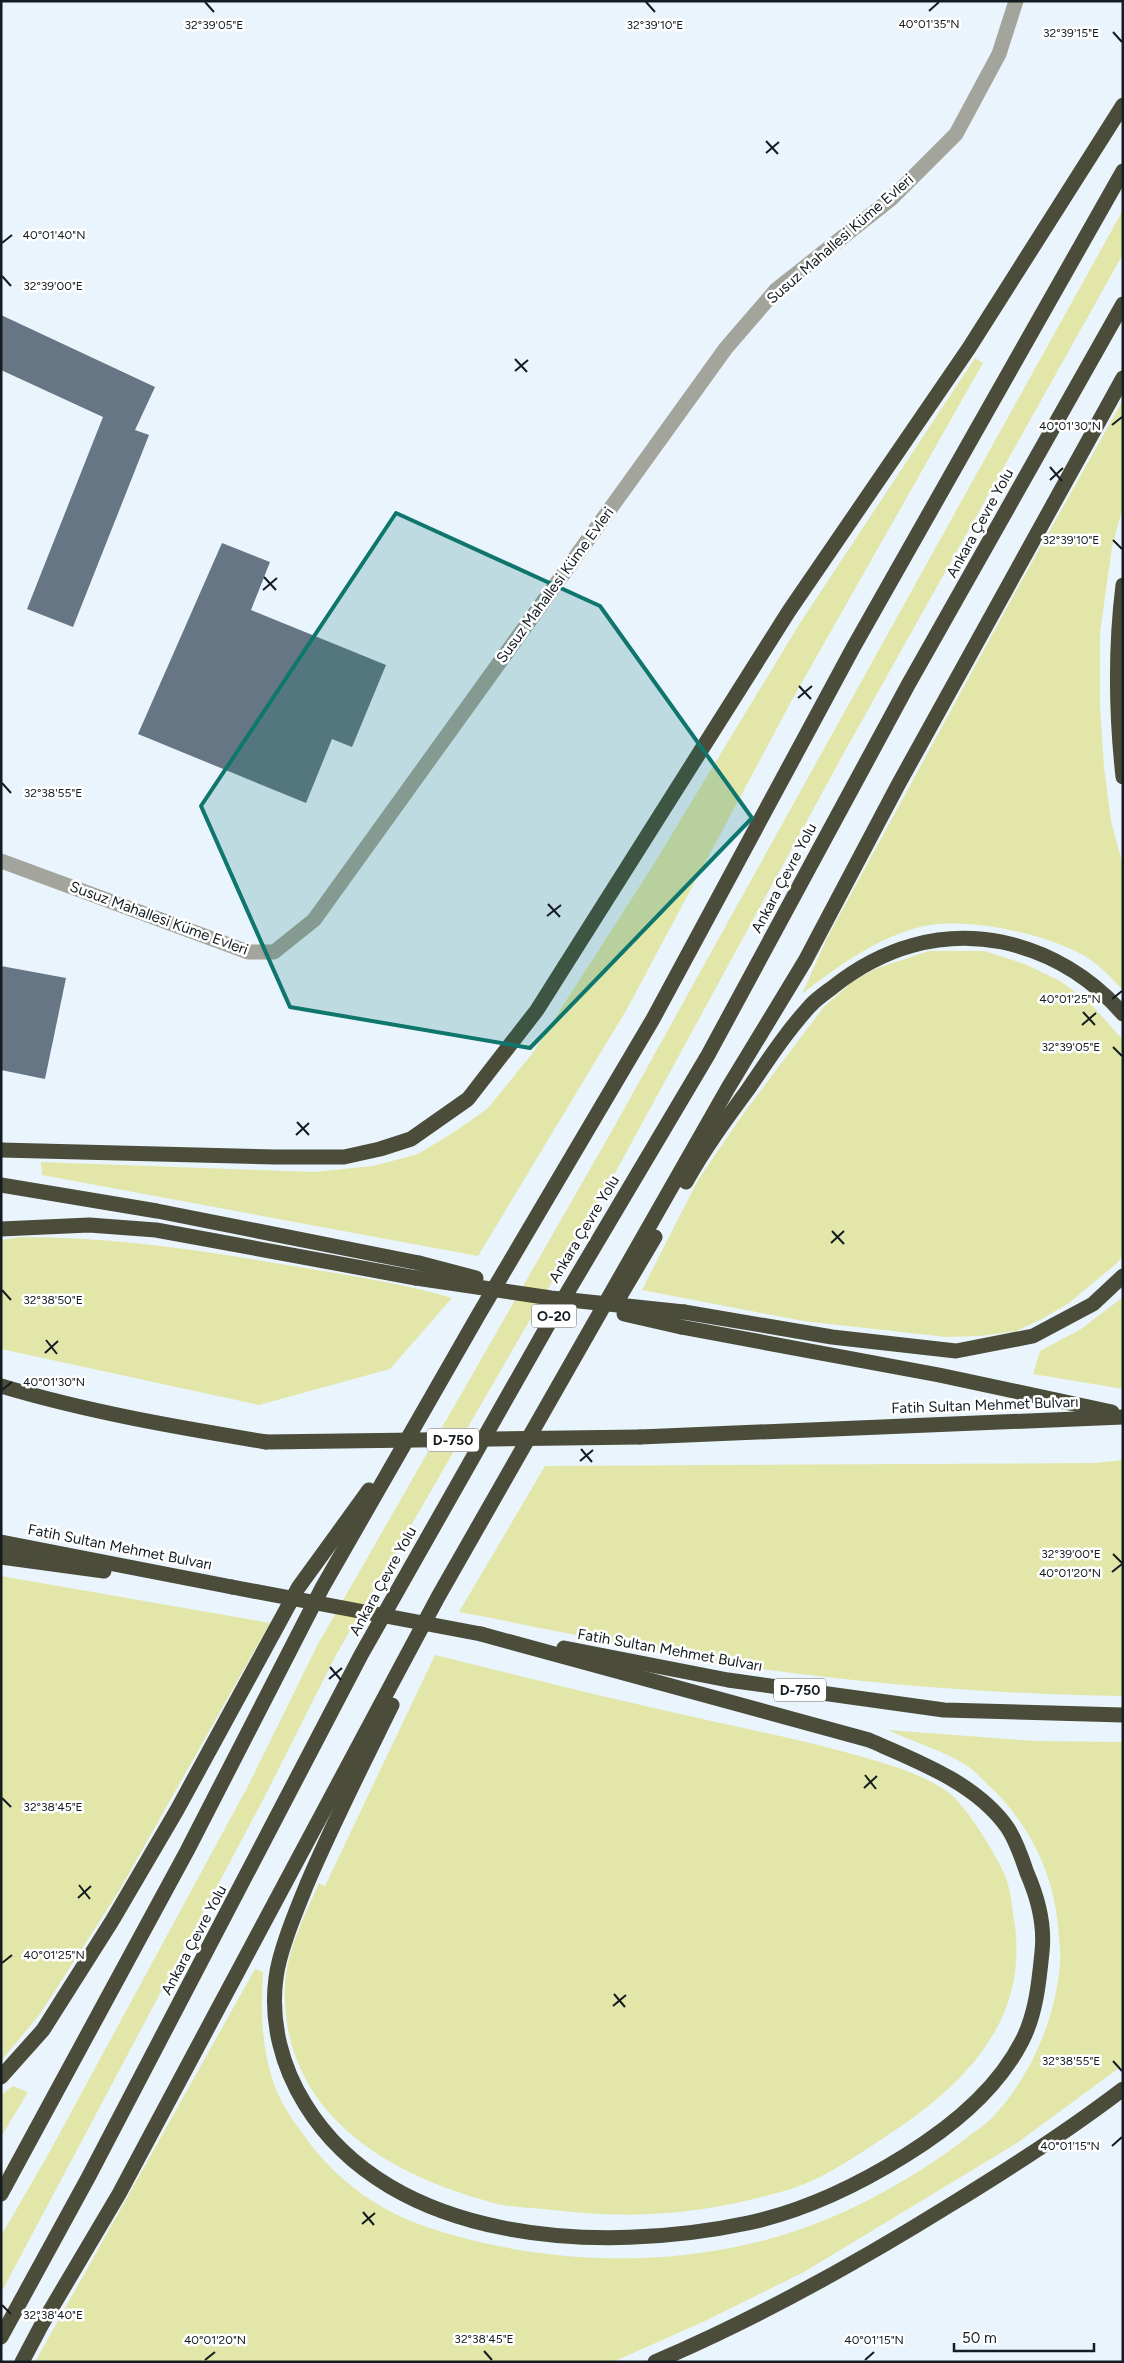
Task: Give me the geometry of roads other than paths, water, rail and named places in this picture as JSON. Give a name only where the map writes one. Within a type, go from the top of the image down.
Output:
[{"type":"highway","points":[[1,1150],[344,1157],[380,1149],[411,1139],[468,1099],[537,1010],[789,611],[969,348],[1123,105]]},
{"type":"highway","points":[[1,2194],[182,1860],[322,1588],[419,1422],[479,1314],[653,1019],[853,648],[1123,171]]},
{"type":"highway","name":"Ankara Çevre Yolu","points":[[1,2337],[103,2150],[361,1655],[538,1342],[708,1055],[908,685],[1123,304]]},
{"type":"highway","points":[[22,2362],[118,2194],[438,1597],[728,1088],[804,961],[898,785],[1123,378]]},
{"type":"highway","points":[[1123,585],[1116,673],[1117,725],[1123,777]]},
{"type":"highway","points":[[544,1411],[630,1282],[688,1178],[740,1099],[811,1005],[846,976],[876,958],[912,945],[943,938],[980,938],[1019,946],[1073,970],[1096,986],[1123,1014]]},
{"type":"highway","points":[[1,1184],[157,1211],[417,1271],[551,1298],[683,1320],[1123,1416]]},
{"type":"highway","points":[[1,1229],[89,1225],[156,1230],[417,1271]]},
{"type":"highway","points":[[683,1320],[956,1351],[1033,1336],[1093,1304],[1123,1276]]},
{"type":"highway","name":"Fatih Sultan Mehmet Bulvarı","points":[[1,1386],[58,1403],[133,1419],[266,1442],[640,1437],[1123,1416]]},
{"type":"highway","points":[[1,2077],[43,2030],[112,1921],[182,1802],[298,1588],[419,1422]]},
{"type":"highway","name":"Fatih Sultan Mehmet Bulvarı","points":[[1,1542],[232,1587]]},
{"type":"highway","points":[[1,1557],[232,1587]]},
{"type":"highway","name":"D-750","points":[[232,1587],[481,1634]]},
{"type":"highway","points":[[438,1597],[398,1691],[326,1841],[295,1915],[276,1977],[276,2026],[284,2064],[297,2092],[316,2123],[349,2159],[408,2196],[466,2220],[543,2234],[598,2238],[674,2235],[748,2223],[787,2212],[828,2197],[886,2168],[928,2142],[968,2110],[1001,2075],[1024,2038],[1038,1990],[1044,1935],[1036,1894],[1008,1828],[980,1799],[953,1780],[916,1760],[869,1740],[481,1634]]},
{"type":"highway","name":"Fatih Sultan Mehmet Bulvarı","points":[[481,1634],[589,1652],[728,1680],[944,1710],[1123,1715]]},
{"type":"highway","points":[[656,2362],[802,2292],[914,2228],[1018,2164],[1123,2089]]},
{"type":"street","name":"Susuz Mahallesi Küme Evleri","points":[[1,861],[248,952],[274,952],[314,920],[726,348],[776,290],[892,198],[956,134],[998,54],[1016,1]]}]
